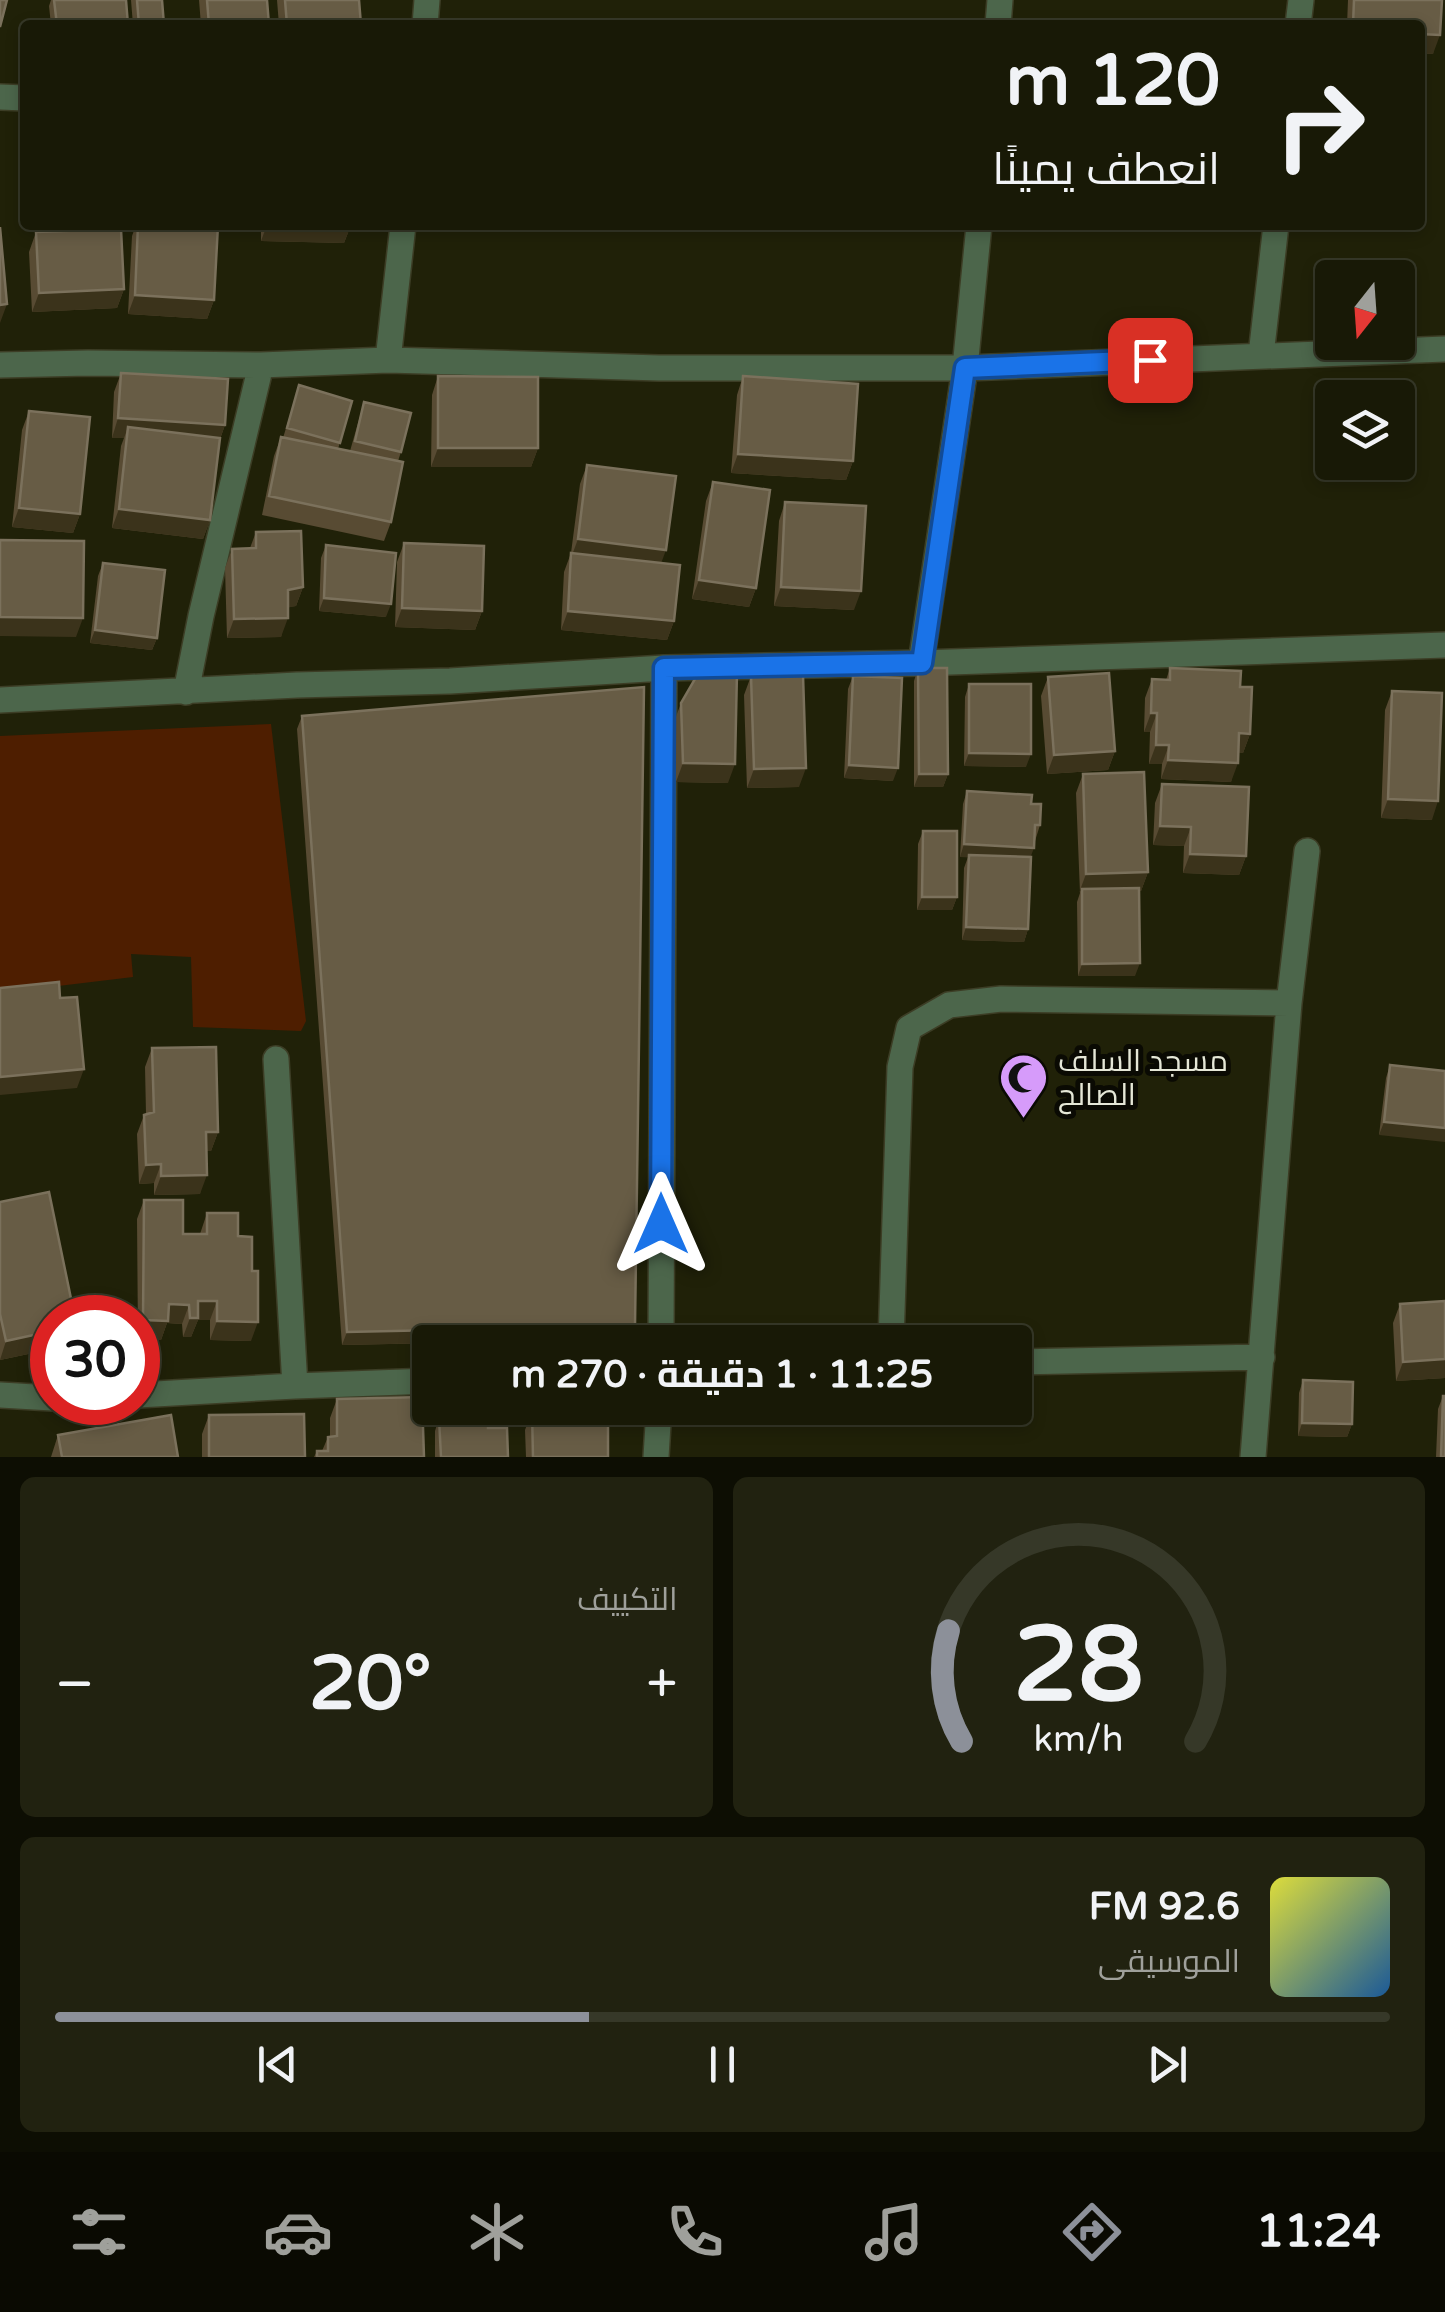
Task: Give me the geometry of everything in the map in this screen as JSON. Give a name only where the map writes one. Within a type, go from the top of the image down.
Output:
[{"type":"street","points":[[388,360],[402,230]]},
{"type":"street","points":[[922,663],[965,368],[979,230]]},
{"type":"street","points":[[1261,356],[1275,230]]},
{"type":"street","points":[[0,365],[261,365],[388,360],[659,368],[965,368],[1445,349]]},
{"type":"street","points":[[186,692],[200,616],[261,365]]},
{"type":"street","points":[[0,700],[664,668],[1445,645]]},
{"type":"street","points":[[661,1325],[664,668]]},
{"type":"street","points":[[1253,1457],[1289,1003],[1307,851]]},
{"type":"street","points":[[892,1325],[900,1066],[909,1028],[949,1005],[1002,1000],[1289,1003]]},
{"type":"street","points":[[276,1059],[295,1386]]},
{"type":"street","points":[[1032,1362],[1262,1357]]},
{"type":"street","points":[[160,1395],[412,1382]]},
{"type":"street","points":[[0,1395],[30,1397]]},
{"type":"street","points":[[656,1457],[658,1425]]},
{"type":"shaded area","points":[[271,724],[306,1021],[301,1031],[193,1027],[191,957],[131,954],[133,977],[0,993],[0,736]]},
{"type":"building","points":[[0,0],[7,0],[0,27]]},
{"type":"building","points":[[54,0],[126,0],[128,20],[56,20]]},
{"type":"building","points":[[137,0],[162,0],[164,20],[139,20]]},
{"type":"building","points":[[207,0],[267,0],[269,20],[209,20]]},
{"type":"building","points":[[285,0],[359,0],[361,20],[287,20]]},
{"type":"building","points":[[1354,0],[1442,0],[1440,35],[1425,34],[1425,20],[1353,20]]},
{"type":"building","points":[[0,227],[7,304],[0,305]]},
{"type":"building","points":[[121,230],[124,289],[39,293],[36,232]]},
{"type":"building","points":[[138,230],[218,230],[214,300],[135,295]]},
{"type":"building","points":[[121,373],[228,379],[225,425],[118,418]]},
{"type":"building","points":[[438,376],[538,377],[538,448],[438,448]]},
{"type":"building","points":[[743,376],[858,384],[853,461],[738,454]]},
{"type":"building","points":[[299,385],[352,401],[340,443],[287,428]]},
{"type":"building","points":[[364,402],[411,413],[401,452],[355,441]]},
{"type":"building","points":[[29,411],[90,417],[80,514],[19,508]]},
{"type":"building","points":[[128,427],[220,438],[210,520],[119,509]]},
{"type":"building","points":[[281,437],[403,462],[391,522],[269,496]]},
{"type":"building","points":[[587,465],[676,476],[666,550],[578,539]]},
{"type":"building","points":[[713,482],[770,490],[756,588],[699,580]]},
{"type":"building","points":[[785,502],[866,506],[861,591],[781,587]]},
{"type":"building","points":[[301,531],[303,587],[288,590],[288,618],[234,619],[232,549],[256,548],[256,532]]},
{"type":"building","points":[[0,540],[84,541],[83,618],[0,617]]},
{"type":"building","points":[[404,543],[484,546],[482,611],[402,608]]},
{"type":"building","points":[[326,545],[396,553],[391,604],[324,598]]},
{"type":"building","points":[[571,553],[680,565],[674,621],[568,611]]},
{"type":"building","points":[[103,563],[165,570],[157,638],[95,630]]},
{"type":"building","points":[[918,668],[947,668],[948,774],[919,774]]},
{"type":"building","points":[[1170,668],[1241,671],[1240,687],[1252,687],[1250,734],[1239,733],[1238,763],[1168,760],[1169,745],[1156,745],[1157,713],[1151,713],[1152,679],[1170,680]]},
{"type":"building","points":[[699,672],[737,672],[735,764],[683,763],[681,703]]},
{"type":"building","points":[[1109,673],[1115,751],[1054,755],[1048,677]]},
{"type":"building","points":[[803,675],[806,768],[754,769],[751,676]]},
{"type":"building","points":[[853,676],[902,678],[898,768],[849,765]]},
{"type":"building","points":[[969,684],[1031,684],[1031,754],[969,753]]},
{"type":"building","points":[[644,687],[635,1325],[412,1325],[412,1331],[347,1332],[302,716]]},
{"type":"building","points":[[1392,691],[1442,693],[1438,801],[1388,799]]},
{"type":"building","points":[[1144,772],[1148,872],[1086,874],[1083,774]]},
{"type":"building","points":[[1162,784],[1249,787],[1246,856],[1190,854],[1191,827],[1160,826]]},
{"type":"building","points":[[967,791],[1032,795],[1031,804],[1041,804],[1034,848],[964,844]]},
{"type":"building","points":[[923,831],[957,831],[957,897],[922,897]]},
{"type":"building","points":[[969,855],[1031,857],[1028,929],[966,927]]},
{"type":"building","points":[[1139,888],[1140,963],[1082,964],[1082,889]]},
{"type":"building","points":[[59,982],[60,998],[77,997],[84,1069],[0,1077],[0,988]]},
{"type":"building","points":[[216,1047],[218,1132],[206,1132],[207,1175],[161,1176],[161,1164],[146,1165],[144,1115],[154,1112],[152,1048]]},
{"type":"building","points":[[1390,1065],[1445,1071],[1445,1128],[1384,1122]]},
{"type":"building","points":[[49,1192],[70,1295],[30,1295],[30,1336],[6,1341],[0,1314],[0,1202]]},
{"type":"building","points":[[144,1200],[183,1200],[183,1234],[207,1234],[207,1213],[238,1213],[238,1236],[252,1237],[252,1271],[258,1271],[258,1322],[217,1321],[217,1301],[198,1301],[198,1318],[190,1318],[189,1305],[169,1304],[168,1321],[160,1321],[160,1295],[143,1295]]},
{"type":"building","points":[[1445,1301],[1445,1359],[1403,1362],[1400,1304]]},
{"type":"building","points":[[1303,1380],[1353,1382],[1352,1424],[1302,1423]]},
{"type":"building","points":[[1443,1396],[1445,1457],[1441,1457]]},
{"type":"building","points":[[412,1397],[412,1425],[423,1425],[424,1457],[317,1457],[317,1451],[328,1451],[328,1437],[337,1436],[337,1399]]},
{"type":"building","points":[[304,1414],[305,1457],[209,1457],[209,1415]]},
{"type":"building","points":[[171,1415],[178,1457],[62,1457],[58,1435],[114,1425],[160,1425],[160,1417]]},
{"type":"building","points":[[439,1425],[507,1428],[508,1457],[441,1457]]},
{"type":"building","points":[[532,1425],[608,1425],[608,1457],[533,1457]]},
{"type":"place","name":"مسجد السلف الصالح","points":[[1023,1120]]},
{"type":"route","points":[[661,1224],[664,668],[922,663],[965,368],[1150,360]]}]
